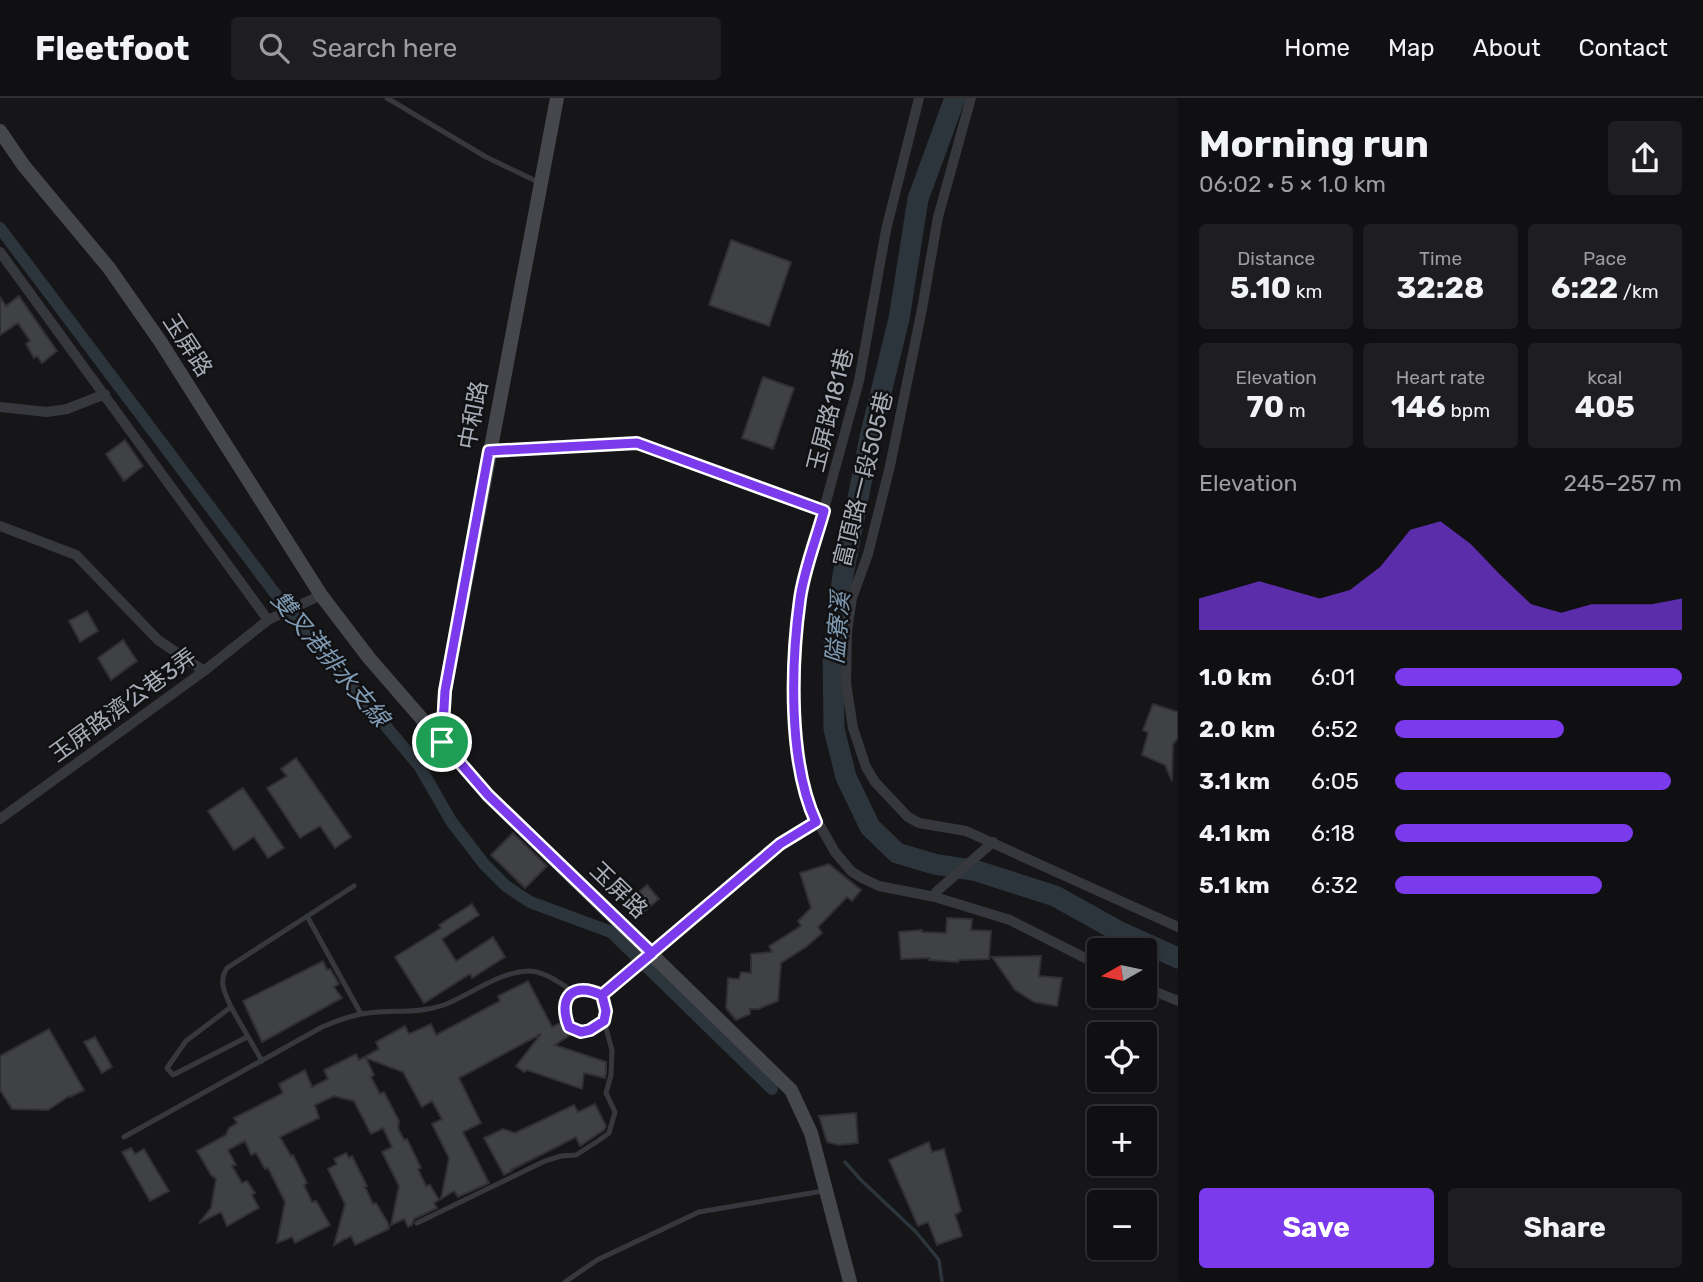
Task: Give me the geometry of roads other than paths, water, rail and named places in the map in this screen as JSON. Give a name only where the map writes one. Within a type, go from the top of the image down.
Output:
[{"type":"street","name":"中和路","points":[[442,742],[445,691],[557,98]]},
{"type":"street","name":"玉屏路181巷","points":[[919,98],[886,230],[859,381],[800,597],[795,663],[796,725],[801,781],[816,822],[851,871],[879,886],[935,895],[1010,920],[1087,959]]},
{"type":"street","name":"富頂路一段505巷","points":[[971,98],[938,217],[890,466],[868,554],[852,598],[847,631],[846,683],[853,728],[866,767],[875,782],[890,799],[919,823],[966,831],[990,845],[1178,927]]},
{"type":"street","name":"玉屏路","points":[[0,131],[24,166],[109,268],[160,341],[321,595],[369,658],[488,795],[791,1090],[811,1133],[850,1282]]},
{"type":"street","points":[[0,252],[268,620],[321,595]]},
{"type":"street","points":[[0,407],[47,412],[67,409],[105,394]]},
{"type":"street","points":[[489,451],[637,443],[824,511]]},
{"type":"street","points":[[0,526],[76,555],[158,640],[204,671]]},
{"type":"street","name":"玉屏路濟公巷3弄","points":[[0,819],[204,671],[268,620]]},
{"type":"street","points":[[652,953],[780,844],[816,822]]},
{"type":"street","points":[[935,895],[990,845]]},
{"type":"street","points":[[1157,992],[1178,1001]]},
{"type":"lane","points":[[387,98],[486,157],[540,183]]},
{"type":"lane","points":[[262,1061],[231,1007],[222,986],[222,976],[227,968],[354,886]]},
{"type":"lane","points":[[307,916],[361,1014]]},
{"type":"lane","points":[[602,995],[652,953]]},
{"type":"lane","points":[[124,1137],[323,1027],[361,1014],[418,1012],[444,1004],[507,975],[531,971],[554,979],[572,991]]},
{"type":"lane","points":[[602,995],[582,989],[572,991],[564,1005],[569,1027],[581,1032],[604,1021]]},
{"type":"lane","points":[[417,1223],[545,1161],[576,1155],[609,1133],[615,1112],[606,1093],[611,1075],[612,1050],[604,1021],[606,1011],[602,995]]},
{"type":"lane","points":[[231,1007],[186,1041],[167,1068],[173,1075],[247,1037]]},
{"type":"lane","points":[[565,1282],[597,1260],[699,1212],[826,1191]]},
{"type":"waterway","name":"隘寮溪","points":[[955,98],[918,199],[899,319],[870,437],[843,575],[833,652],[834,729],[846,777],[870,827],[897,853],[934,864],[977,871],[1055,896],[1118,931],[1178,958]]},
{"type":"waterway","name":"雙叉港排水支線","points":[[0,228],[274,592],[420,767],[451,821],[484,864],[506,886],[530,902],[611,932],[772,1089]]},
{"type":"waterway","points":[[845,1162],[916,1232],[939,1260],[942,1282]]}]
